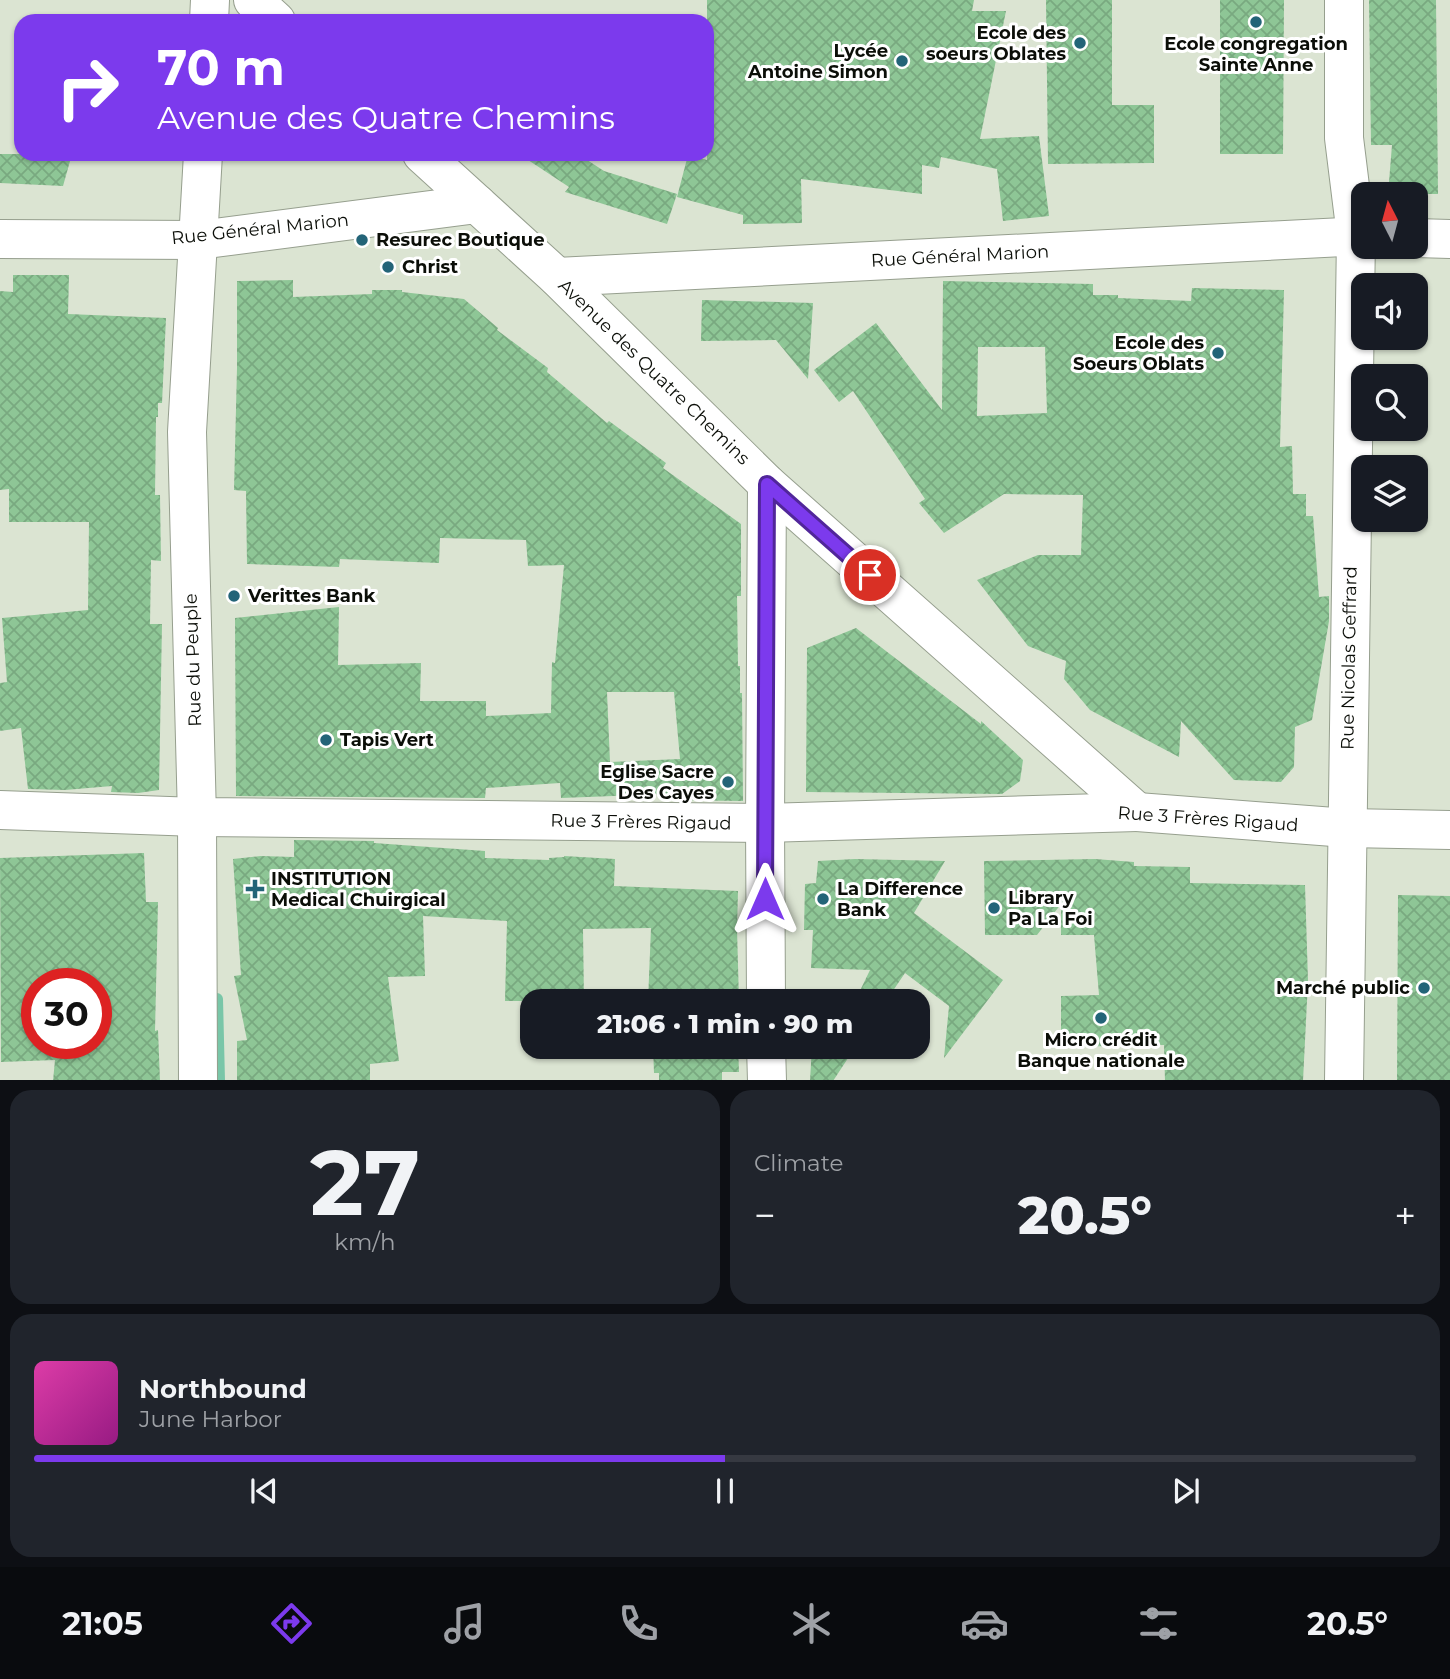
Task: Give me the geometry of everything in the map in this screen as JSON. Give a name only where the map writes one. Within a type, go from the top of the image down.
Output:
[{"type":"street","points":[[253,0],[268,14]]},
{"type":"street","name":"Rue Nicolas Geffrard","points":[[1344,0],[1344,138],[1351,182]]},
{"type":"street","name":"Rue du Peuple","points":[[198,1080],[197,817],[187,432],[203,161]]},
{"type":"street","name":"Avenue des Quatre Chemins","points":[[430,161],[557,277],[767,484],[1137,812]]},
{"type":"street","name":"Rue Général Marion","points":[[0,239],[199,240],[477,204]]},
{"type":"street","name":"Rue Général Marion","points":[[557,277],[1351,236]]},
{"type":"street","points":[[1428,238],[1450,239]]},
{"type":"street","name":"Rue Nicolas Geffrard","points":[[1344,1080],[1359,259]]},
{"type":"street","points":[[766,989],[767,484]]},
{"type":"street","name":"Rue 3 Frères Rigaud","points":[[0,810],[197,817],[765,823],[1137,812],[1347,828],[1450,830]]},
{"type":"street","points":[[766,1059],[767,1080]]},
{"type":"building","points":[[707,0],[974,0],[972,11],[1006,11],[980,139],[1039,136],[1049,216],[1003,221],[997,169],[941,157],[939,168],[922,165],[922,194],[801,179],[802,223],[743,224],[743,215],[677,197],[686,161],[714,161],[714,14],[707,14]]},
{"type":"building","points":[[1046,0],[1112,0],[1112,105],[1154,105],[1154,163],[1048,164]]},
{"type":"building","points":[[1220,0],[1284,0],[1283,154],[1220,154]]},
{"type":"building","points":[[1369,0],[1436,0],[1438,194],[1428,194],[1428,182],[1389,182],[1392,145],[1371,145]]},
{"type":"building","points":[[0,154],[14,154],[14,161],[70,161],[63,186],[0,183]]},
{"type":"building","points":[[530,161],[589,161],[604,171],[677,194],[667,224],[565,192],[569,187]]},
{"type":"building","points":[[13,275],[69,275],[68,314],[166,318],[162,403],[158,403],[156,417],[155,495],[160,495],[161,561],[151,560],[150,624],[162,624],[159,790],[138,793],[111,792],[112,786],[65,790],[28,789],[21,728],[0,731],[0,683],[7,682],[2,618],[88,610],[89,522],[9,522],[9,489],[0,490],[0,291],[13,292]]},
{"type":"building","points":[[293,280],[293,297],[402,290],[464,299],[498,328],[497,330],[548,368],[547,372],[607,423],[609,421],[666,463],[663,468],[741,524],[741,596],[737,596],[738,666],[742,693],[743,801],[666,800],[666,794],[561,798],[560,783],[486,788],[485,798],[236,796],[235,618],[339,607],[338,665],[421,663],[420,701],[486,701],[486,716],[551,713],[552,662],[555,663],[564,565],[528,566],[526,540],[440,538],[439,563],[340,559],[339,567],[247,564],[246,491],[234,490],[237,281]],"holes":[[[607,692],[674,692],[680,759],[610,762]]]},
{"type":"building","points":[[943,281],[1093,284],[1093,295],[1191,301],[1192,288],[1284,290],[1280,447],[1292,446],[1293,494],[1306,494],[1306,516],[1313,516],[1319,597],[1329,596],[1329,621],[1312,720],[1295,727],[1294,767],[1281,782],[1234,780],[1181,721],[1179,757],[1090,710],[1064,679],[1066,661],[1028,646],[977,580],[1038,555],[1081,555],[1083,495],[1004,494],[944,533],[919,503],[925,499],[853,391],[839,402],[814,370],[876,323],[942,410]],"holes":[[[978,347],[1045,347],[1047,413],[977,416]]]},
{"type":"building","points":[[702,300],[813,303],[808,379],[776,340],[701,341]]},
{"type":"building","points":[[856,628],[981,724],[981,721],[1023,760],[1020,781],[1002,794],[806,792],[807,648]]},
{"type":"building","points":[[294,840],[374,841],[485,851],[485,858],[549,860],[564,856],[615,859],[614,886],[738,891],[739,989],[648,989],[651,928],[583,929],[584,989],[520,989],[520,1001],[505,1001],[507,921],[423,916],[425,976],[388,977],[399,1061],[370,1064],[370,1080],[237,1080],[237,1041],[247,1040],[234,976],[241,975],[233,859],[294,857]]},
{"type":"building","points":[[144,853],[146,902],[158,902],[155,1031],[158,1030],[160,1080],[53,1080],[55,1060],[1,1062],[0,858]]},
{"type":"building","points":[[1095,859],[1134,862],[1134,866],[1190,867],[1190,883],[1305,885],[1308,981],[1303,1080],[1165,1080],[1164,1045],[1061,1047],[1061,996],[1099,995],[1094,935],[1061,935],[1061,904],[1037,935],[985,935],[984,861]]},
{"type":"building","points":[[818,861],[945,861],[914,913],[1003,980],[944,1058],[949,1006],[930,989],[905,973],[894,989],[861,989],[870,970],[811,968],[813,930],[804,930],[805,884],[816,883]]},
{"type":"building","name":"Marché public","points":[[1398,895],[1450,896],[1450,1080],[1397,1080]]},
{"type":"building","points":[[653,1059],[738,1059],[739,1072],[722,1072],[722,1080],[659,1080],[659,1073],[654,1073]]},
{"type":"building","points":[[811,1059],[847,1059],[834,1080],[810,1080]]},
{"type":"waterway","points":[[217,999],[219,1080]]},
{"type":"place","name":"Ecole congregation Sainte Anne","points":[[1256,22]]},
{"type":"place","name":"Ecole des soeurs Oblates","points":[[1080,43]]},
{"type":"place","name":"Lycée Antoine Simon","points":[[902,61]]},
{"type":"place","name":"Resurec Boutique","points":[[362,240]]},
{"type":"place","name":"Christ","points":[[388,267]]},
{"type":"place","name":"Ecole des Soeurs Oblats","points":[[1218,353]]},
{"type":"place","name":"Verittes Bank","points":[[234,596]]},
{"type":"place","name":"Tapis Vert","points":[[326,740]]},
{"type":"place","name":"Eglise Sacre Des Cayes","points":[[728,782]]},
{"type":"place","name":"INSTITUTION Medical Chuirgical","points":[[255,889]]},
{"type":"place","name":"La Difference Bank","points":[[823,899]]},
{"type":"place","name":"Library Pa La Foi","points":[[994,908]]},
{"type":"place","name":"Marché public","points":[[1424,988]]},
{"type":"place","name":"Micro crédit Banque nationale","points":[[1101,1018]]},
{"type":"route","points":[[765,899],[767,484],[870,575]]}]
